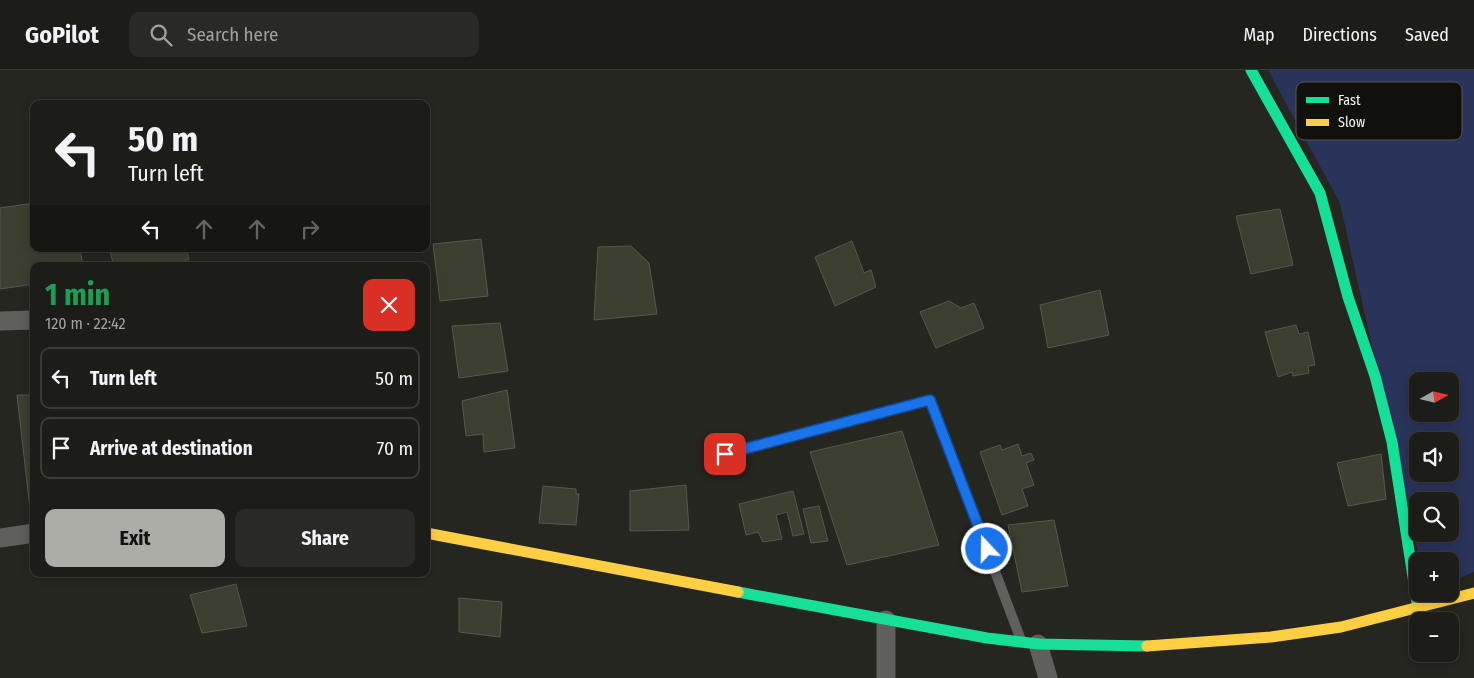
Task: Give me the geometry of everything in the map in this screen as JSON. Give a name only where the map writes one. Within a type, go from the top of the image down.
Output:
[{"type":"street","points":[[1251,70],[1320,192],[1348,297],[1375,376],[1392,442],[1418,609]]},
{"type":"street","points":[[0,321],[30,320]]},
{"type":"street","points":[[430,533],[886,620],[1030,643],[1157,646],[1204,643],[1341,626],[1418,609],[1474,593]]},
{"type":"street","points":[[0,538],[30,534]]},
{"type":"street","points":[[886,620],[886,678]]},
{"type":"street","points":[[1030,643],[1048,678]]},
{"type":"lane","points":[[725,454],[930,400],[1030,643]]},
{"type":"shaded area","points":[[1268,70],[1474,70],[1474,572],[1459,578],[1459,552],[1418,552],[1416,542],[1459,542],[1459,492],[1409,492],[1409,512],[1340,203],[1306,140],[1462,140],[1462,82],[1296,82],[1296,122]]},
{"type":"building","points":[[30,204],[30,252],[81,252],[82,262],[30,262],[30,285],[0,289],[0,208]]},
{"type":"building","points":[[1280,209],[1293,265],[1251,274],[1236,216]]},
{"type":"building","points":[[481,239],[488,296],[440,301],[433,244]]},
{"type":"building","points":[[852,241],[864,273],[871,270],[876,287],[835,306],[815,257]]},
{"type":"building","points":[[631,246],[649,263],[657,314],[594,320],[598,247]]},
{"type":"building","points":[[110,252],[187,252],[189,259],[182,262],[113,262]]},
{"type":"building","points":[[1100,290],[1109,335],[1048,348],[1040,305]]},
{"type":"building","points":[[949,301],[961,308],[974,303],[984,328],[936,348],[920,312]]},
{"type":"building","points":[[500,323],[508,371],[459,378],[452,326]]},
{"type":"building","points":[[1296,325],[1299,334],[1308,332],[1315,365],[1308,366],[1309,373],[1293,376],[1292,372],[1278,377],[1265,332]]},
{"type":"building","points":[[507,390],[515,448],[484,452],[483,434],[466,436],[462,401]]},
{"type":"building","points":[[17,395],[30,395],[30,509]]},
{"type":"building","points":[[902,431],[939,545],[847,565],[810,452]]},
{"type":"building","points":[[1018,444],[1022,456],[1031,453],[1034,460],[1026,463],[1034,485],[1022,489],[1028,506],[1002,515],[980,452],[1000,445],[1002,450]]},
{"type":"building","points":[[1381,454],[1386,499],[1348,506],[1337,463]]},
{"type":"building","points":[[686,485],[689,530],[630,531],[630,491]]},
{"type":"building","points":[[543,486],[576,489],[576,494],[579,494],[576,525],[539,523]]},
{"type":"building","points":[[793,491],[804,534],[793,536],[787,512],[776,515],[782,539],[763,542],[758,532],[746,535],[739,504]]},
{"type":"building","points":[[819,506],[828,541],[811,543],[803,509]]},
{"type":"building","points":[[1054,520],[1068,586],[1022,592],[1008,525]]},
{"type":"building","points":[[236,584],[247,626],[202,633],[190,595]]},
{"type":"building","points":[[459,598],[502,602],[500,637],[459,632]]},
{"type":"traffic: fast","points":[[1251,70],[1320,193],[1348,297],[1375,376],[1392,442],[1418,609]]},
{"type":"traffic: fast","points":[[738,592],[987,638],[1038,644],[1147,646]]},
{"type":"traffic: slow","points":[[430,534],[738,592]]},
{"type":"traffic: slow","points":[[1147,646],[1271,637],[1341,627],[1474,593]]},
{"type":"route","points":[[725,454],[930,400],[987,549]]}]
